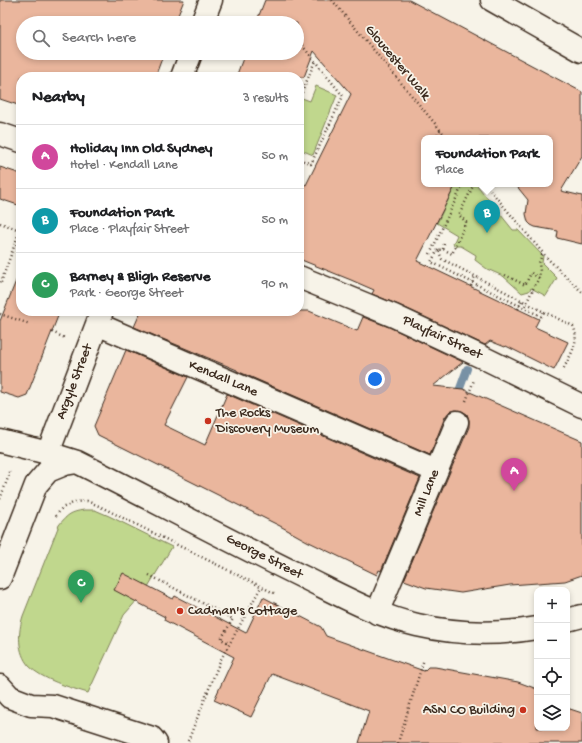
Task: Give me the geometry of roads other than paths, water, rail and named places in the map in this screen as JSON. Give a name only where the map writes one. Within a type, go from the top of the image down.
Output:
[{"type":"street","points":[[205,16],[211,0]]},
{"type":"street","points":[[492,0],[582,51]]},
{"type":"street","points":[[184,72],[188,60]]},
{"type":"street","points":[[0,134],[16,139]]},
{"type":"street","name":"Playfair Street","points":[[304,280],[394,316],[582,406]]},
{"type":"street","name":"Argyle Street","points":[[48,453],[99,318]]},
{"type":"street","name":"Kendall Lane","points":[[99,318],[436,471]]},
{"type":"street","name":"Mill Lane","points":[[378,613],[457,422]]},
{"type":"street","name":"George Street","points":[[0,441],[77,462],[378,613],[416,625],[451,631],[490,632],[534,628]]},
{"type":"street","points":[[0,578],[36,485],[48,471],[65,464],[77,462]]},
{"type":"street","points":[[570,619],[582,616]]},
{"type":"street","points":[[0,686],[10,697],[31,705],[53,706],[152,738],[156,743]]},
{"type":"waterway","points":[[459,391],[467,369]]},
{"type":"place","name":"Foundation Park","points":[[487,233]]},
{"type":"place","name":"The Rocks Discovery Museum","points":[[208,421]]},
{"type":"place","name":"Holiday Inn Old Sydney","points":[[514,491]]},
{"type":"place","name":"Barney & Bligh Reserve","points":[[81,603]]},
{"type":"place","name":"Cadman's Cottage","points":[[180,611]]},
{"type":"place","name":"ASN CO Building","points":[[523,710]]}]
